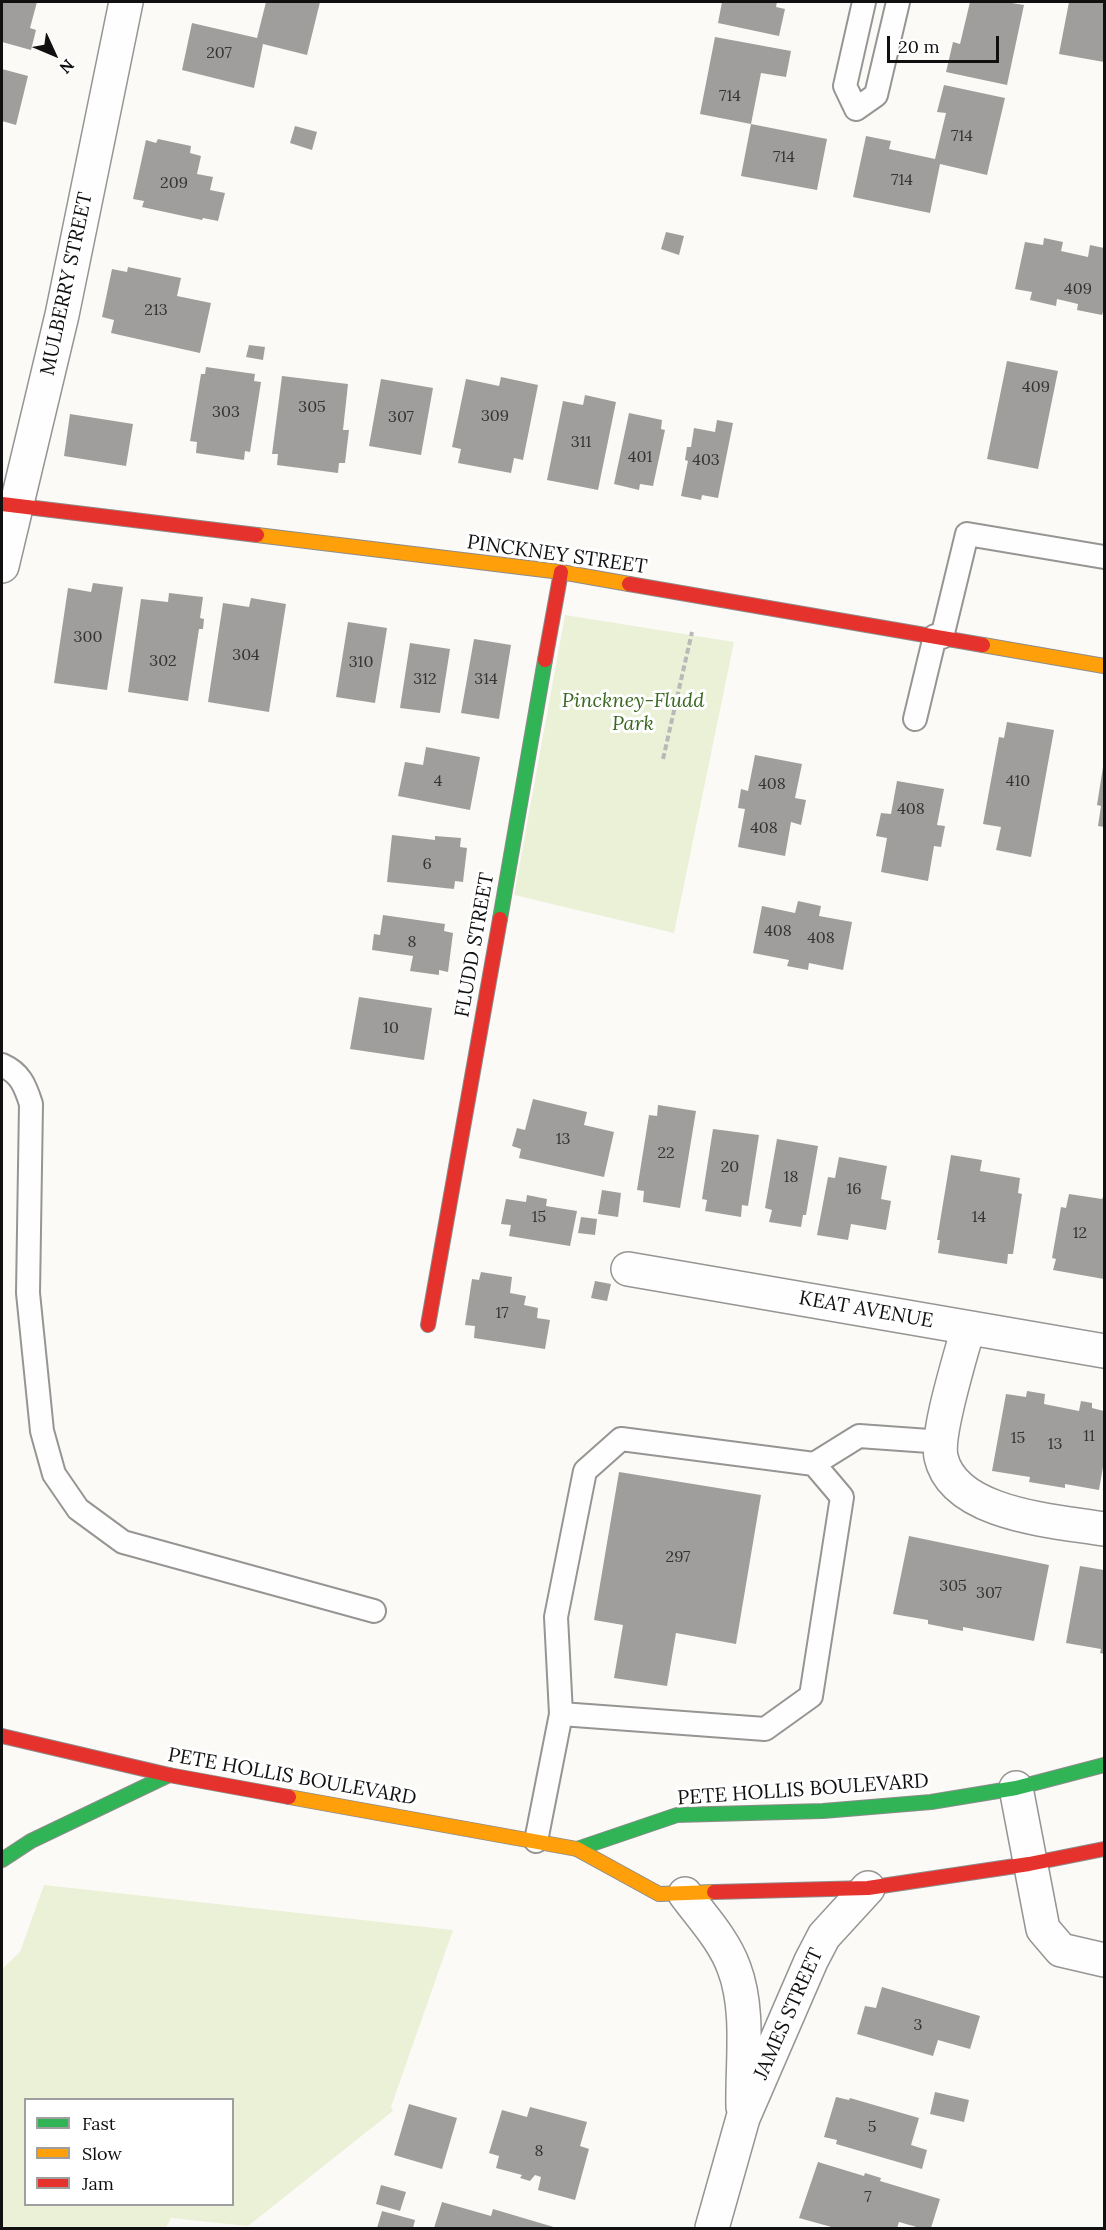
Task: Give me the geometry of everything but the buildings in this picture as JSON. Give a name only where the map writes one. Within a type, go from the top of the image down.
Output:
[{"type":"main road","name":"PINCKNEY STREET","points":[[9,505],[561,572],[1104,666]]},
{"type":"main road","name":"FLUDD STREET","points":[[428,1325],[561,572]]},
{"type":"main road","name":"PETE HOLLIS BOULEVARD","points":[[2,1736],[169,1775],[577,1849],[659,1894],[867,1888],[1029,1864],[1104,1849]]},
{"type":"main road","name":"PETE HOLLIS BOULEVARD","points":[[577,1849],[677,1815],[823,1811],[932,1802],[1016,1788],[1104,1765]]},
{"type":"main road","points":[[2,1860],[31,1841],[169,1775]]},
{"type":"street","name":"MULBERRY STREET","points":[[2,566],[9,505],[63,315],[126,2]]},
{"type":"street","name":"KEAT AVENUE","points":[[628,1269],[1104,1351]]},
{"type":"street","points":[[968,1328],[944,1422],[941,1457],[953,1480],[978,1501],[1008,1512],[1104,1529]]},
{"type":"street","points":[[1016,1788],[1043,1929],[1061,1950],[1104,1960]]},
{"type":"street","name":"JAMES STREET","points":[[712,2229],[743,2118],[824,1936],[867,1888]]},
{"type":"street","name":"JAMES STREET","points":[[685,1894],[724,1947],[734,1967],[742,1995],[743,2118]]},
{"type":"lane","points":[[864,2],[845,86],[856,109],[876,95],[898,2]]},
{"type":"lane","points":[[915,719],[967,534],[1104,558]]},
{"type":"lane","points":[[2,1065],[13,1070],[24,1082],[31,1104],[28,1293],[42,1431],[54,1474],[78,1509],[123,1542],[374,1611]]},
{"type":"lane","points":[[536,1841],[561,1714],[556,1617],[585,1471],[621,1439],[814,1464],[859,1436],[943,1442]]},
{"type":"lane","points":[[561,1714],[765,1729],[811,1696],[842,1497],[814,1464]]},
{"type":"path","points":[[663,759],[700,596]]},
{"type":"green space","name":"Pinckney-Fludd Park","points":[[565,615],[734,642],[674,933],[514,895]]},
{"type":"green space","points":[[44,1885],[453,1930],[391,2107],[393,2111],[248,2226],[171,2218],[166,2228],[2,2228],[2,1969],[20,1952]]},
{"type":"traffic: fast","points":[[500,919],[545,660]]},
{"type":"traffic: fast","points":[[577,1849],[677,1815],[823,1811],[931,1802],[1016,1788],[1104,1765]]},
{"type":"traffic: fast","points":[[2,1860],[31,1841],[169,1775]]},
{"type":"traffic: slow","points":[[257,535],[561,572],[629,584]]},
{"type":"traffic: slow","points":[[983,645],[1104,666]]},
{"type":"traffic: slow","points":[[289,1797],[577,1849],[659,1894],[714,1892]]},
{"type":"traffic: jam","points":[[2,504],[257,535]]},
{"type":"traffic: jam","points":[[545,660],[561,572]]},
{"type":"traffic: jam","points":[[629,584],[983,645]]},
{"type":"traffic: jam","points":[[428,1325],[500,919]]},
{"type":"traffic: jam","points":[[2,1736],[169,1775],[289,1797]]},
{"type":"traffic: jam","points":[[714,1892],[868,1888],[1029,1864],[1104,1849]]}]
